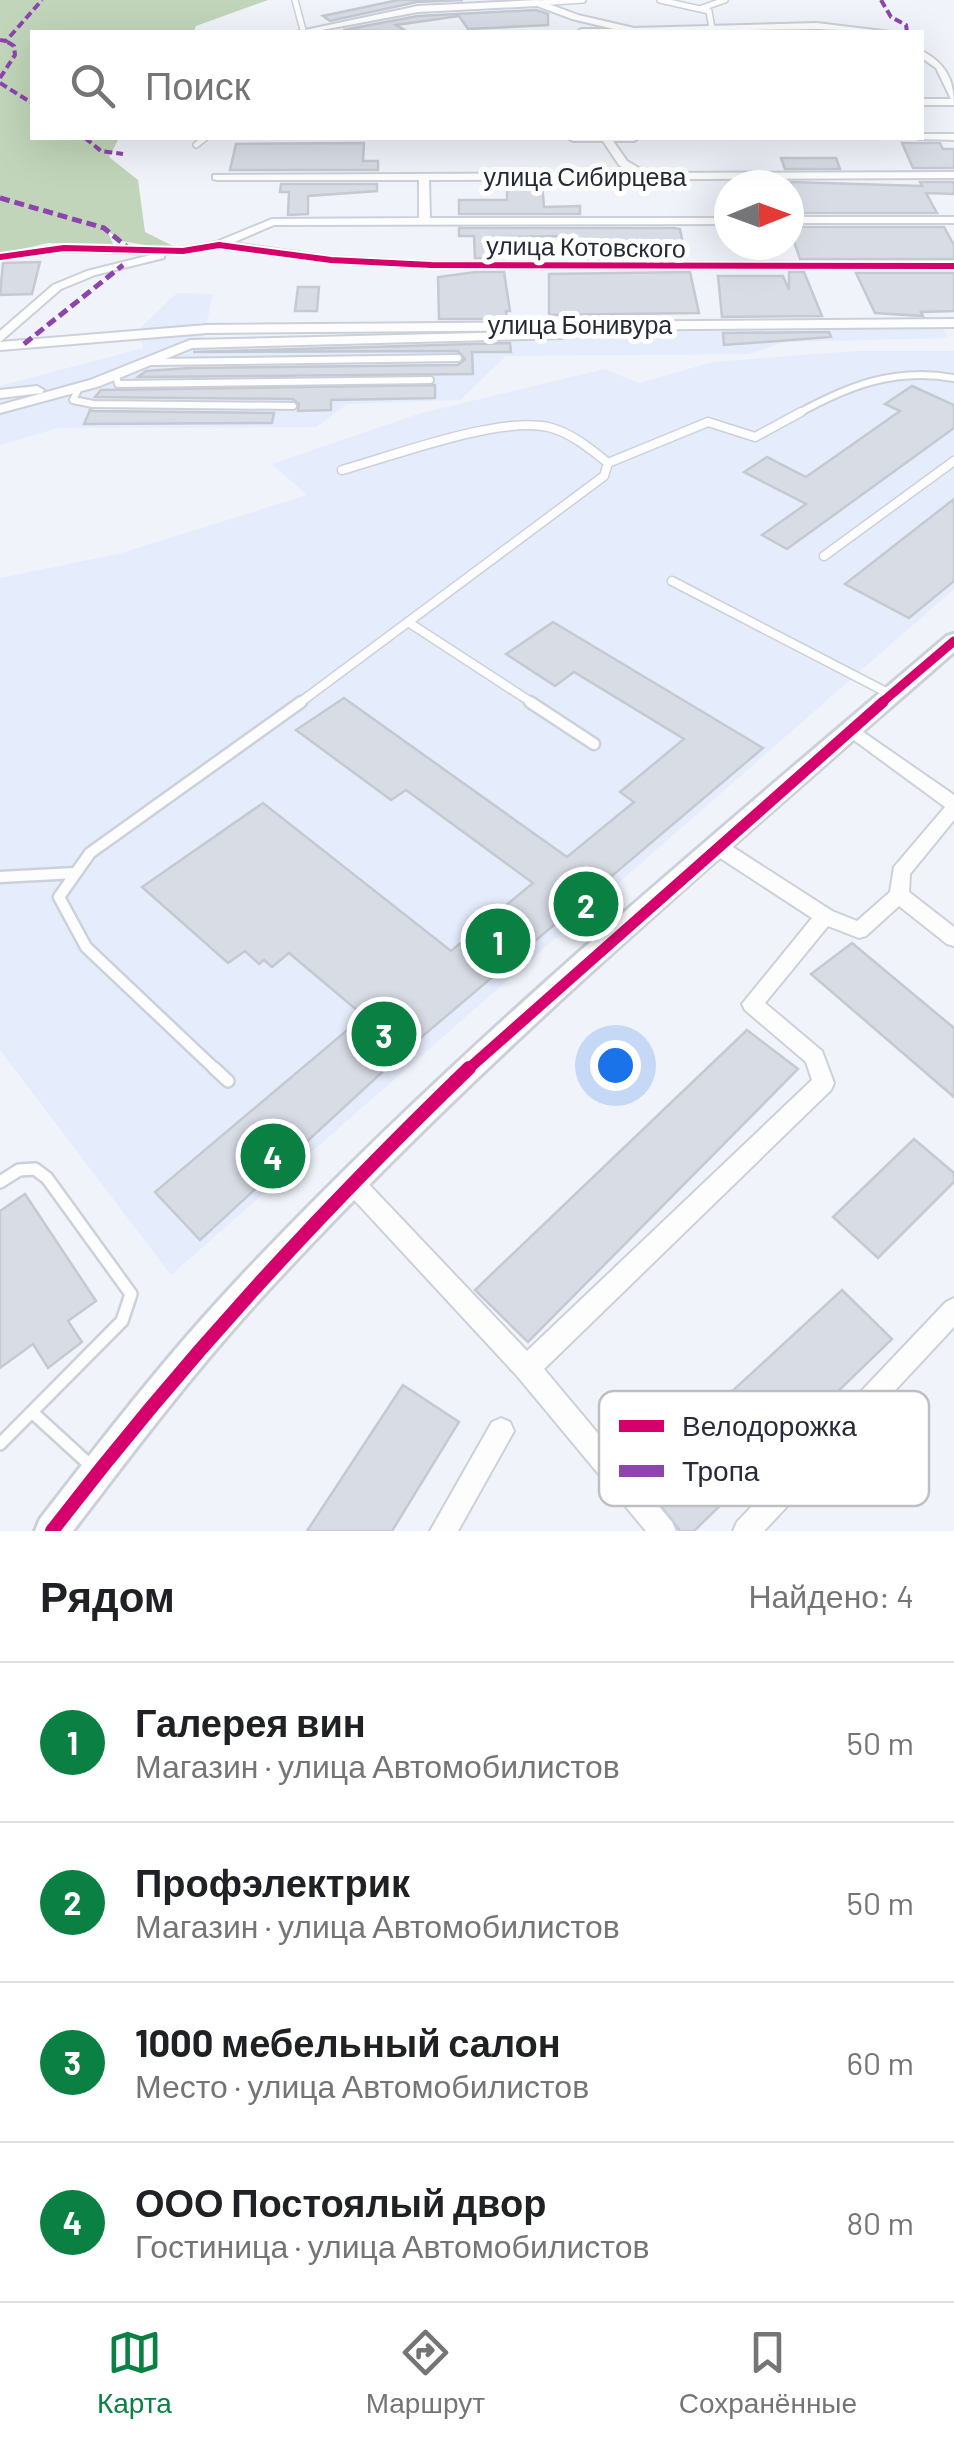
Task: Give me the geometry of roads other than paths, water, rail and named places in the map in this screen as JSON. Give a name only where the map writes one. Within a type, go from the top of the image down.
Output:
[{"type":"street","points":[[312,30],[418,9],[538,2],[575,17],[632,30]]},
{"type":"street","points":[[570,29],[575,17]]},
{"type":"street","points":[[674,30],[817,26],[862,30]]},
{"type":"street","points":[[924,55],[940,67],[954,99],[924,102]]},
{"type":"street","points":[[924,67],[954,68]]},
{"type":"street","points":[[924,137],[954,137]]},
{"type":"street","points":[[607,140],[623,163],[644,176]]},
{"type":"street","name":"улица Сибирцева","points":[[216,177],[954,174]]},
{"type":"street","points":[[424,176],[425,222]]},
{"type":"street","points":[[804,220],[954,220]]},
{"type":"street","points":[[0,342],[36,302],[66,283],[183,250],[219,245],[272,222],[714,221]]},
{"type":"street","name":"улица Котовского","points":[[219,245],[331,260],[431,265],[954,266]]},
{"type":"street","points":[[0,257],[69,248],[183,250]]},
{"type":"street","name":"улица Бонивура","points":[[0,342],[207,329],[954,323]]},
{"type":"street","points":[[0,409],[79,388],[190,344],[757,330],[779,324]]},
{"type":"street","points":[[0,394],[97,387]]},
{"type":"street","points":[[52,1531],[164,1387],[354,1183],[462,1076],[954,642]]},
{"type":"street","points":[[718,847],[825,916],[859,930],[899,894],[900,872],[954,806],[853,731]]},
{"type":"street","points":[[899,894],[954,938]]},
{"type":"street","points":[[528,1368],[823,1083],[815,1057],[752,1004],[825,916]]},
{"type":"street","points":[[354,1183],[528,1368],[599,1454]]},
{"type":"street","points":[[878,1391],[954,1310]]},
{"type":"street","points":[[443,1531],[502,1431]]},
{"type":"street","points":[[642,1506],[663,1531]]},
{"type":"street","points":[[746,1531],[770,1506]]},
{"type":"lane","points":[[295,0],[302,30]]},
{"type":"lane","points":[[538,2],[583,0]]},
{"type":"lane","points":[[660,0],[710,11],[712,29]]},
{"type":"lane","points":[[702,8],[725,0]]},
{"type":"lane","points":[[196,144],[202,140]]},
{"type":"lane","points":[[388,326],[402,340]]},
{"type":"lane","points":[[147,362],[458,358]]},
{"type":"lane","points":[[608,463],[708,422],[755,438],[870,376],[931,371],[954,378]]},
{"type":"lane","points":[[116,375],[118,384],[430,380]]},
{"type":"lane","points":[[79,388],[72,400],[93,404],[293,406]]},
{"type":"lane","points":[[342,470],[514,427],[545,426],[578,440],[608,463]]},
{"type":"lane","points":[[824,556],[954,460]]},
{"type":"lane","points":[[228,1081],[86,947],[58,896],[90,853],[604,476],[608,463]]},
{"type":"lane","points":[[672,581],[892,696]]},
{"type":"lane","points":[[408,622],[594,744]]},
{"type":"lane","points":[[0,877],[75,873]]},
{"type":"lane","points":[[0,1182],[18,1170],[36,1169],[47,1178],[131,1294],[122,1321],[0,1444]]},
{"type":"lane","points":[[32,1412],[97,1471]]},
{"type":"place","name":"Профэлектрик","points":[[586,904]]},
{"type":"place","name":"Галерея вин","points":[[498,941]]},
{"type":"place","name":"1000 мебельный салон","points":[[384,1034]]},
{"type":"place","name":"ООО Постоялый двор","points":[[273,1156]]}]
